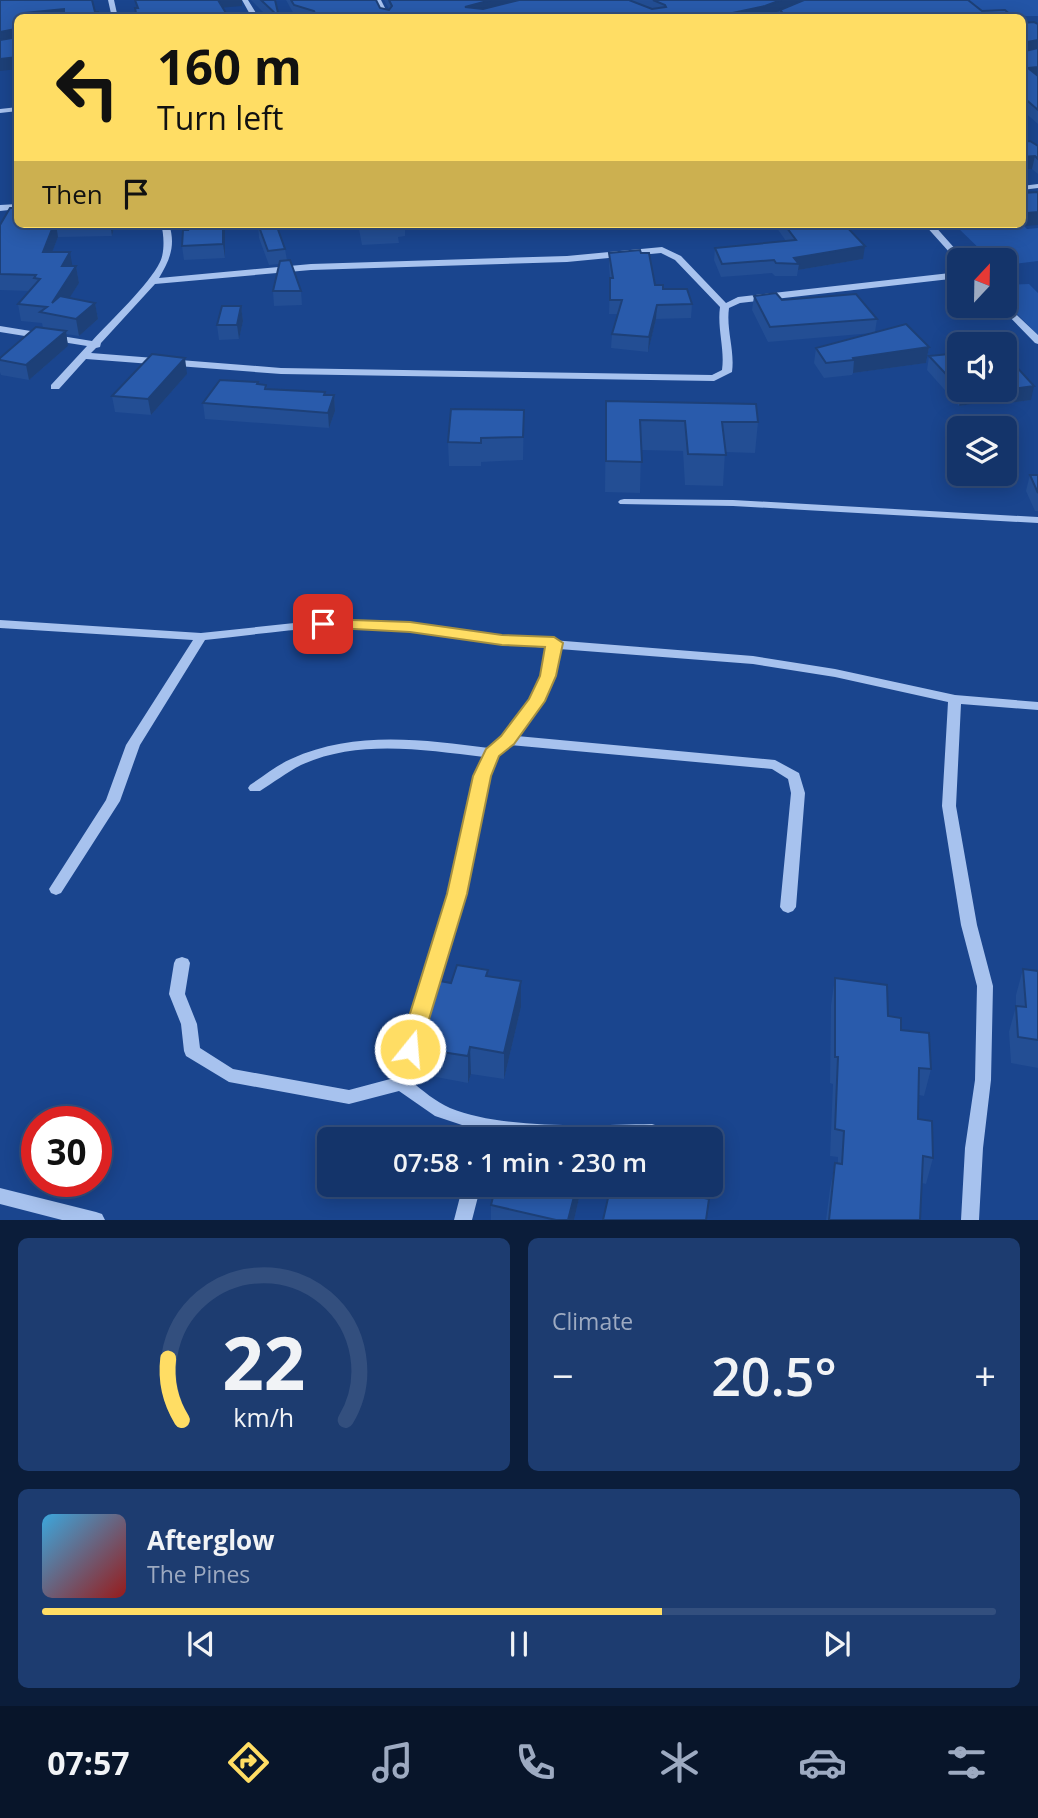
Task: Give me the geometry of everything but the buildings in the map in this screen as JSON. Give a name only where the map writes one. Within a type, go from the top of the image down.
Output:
[{"type":"street","points":[[783,14],[821,0]]},
{"type":"street","points":[[0,208],[14,209]]},
{"type":"street","points":[[55,387],[87,356],[152,281],[166,260],[166,228]]},
{"type":"street","points":[[932,228],[950,248]]},
{"type":"street","points":[[152,281],[311,267],[567,260],[662,250],[678,258],[725,307]]},
{"type":"street","points":[[87,356],[281,371],[714,378],[727,372],[730,360],[722,319],[725,307],[738,300],[947,276]]},
{"type":"street","points":[[1016,318],[1038,341]]},
{"type":"street","points":[[0,329],[97,345]]},
{"type":"street","points":[[624,502],[733,503],[1038,520]]},
{"type":"street","points":[[0,624],[201,637],[323,624],[410,627],[502,640],[753,660],[835,673],[955,699],[1038,706]]},
{"type":"street","points":[[56,889],[113,801],[133,745],[201,637]]},
{"type":"street","points":[[402,1083],[404,1067],[457,894],[482,776],[492,753],[507,740],[537,701],[548,676],[554,643]]},
{"type":"street","points":[[955,699],[948,806],[969,925],[985,986],[983,1080],[974,1148],[970,1220]]},
{"type":"street","points":[[507,740],[775,765],[794,776],[798,793],[788,907]]},
{"type":"street","points":[[255,788],[296,762],[329,750],[368,742],[492,753]]},
{"type":"street","points":[[182,964],[177,994],[189,1024],[192,1051],[229,1075],[349,1097],[402,1083],[447,1114],[476,1127]]},
{"type":"street","points":[[0,1196],[96,1220]]},
{"type":"street","points":[[463,1220],[469,1197]]},
{"type":"shaded area","points":[[924,0],[1038,0],[1038,16],[868,14]]},
{"type":"shaded area","points":[[958,228],[1038,228],[1038,261],[1017,264],[1017,248],[979,248]]},
{"type":"shaded area","points":[[1017,284],[1029,284],[1038,293],[1038,335],[1017,314]]},
{"type":"route","points":[[323,624],[410,627],[502,640],[554,643],[548,676],[537,701],[507,740],[492,753],[482,776],[457,894],[410,1049]]}]
